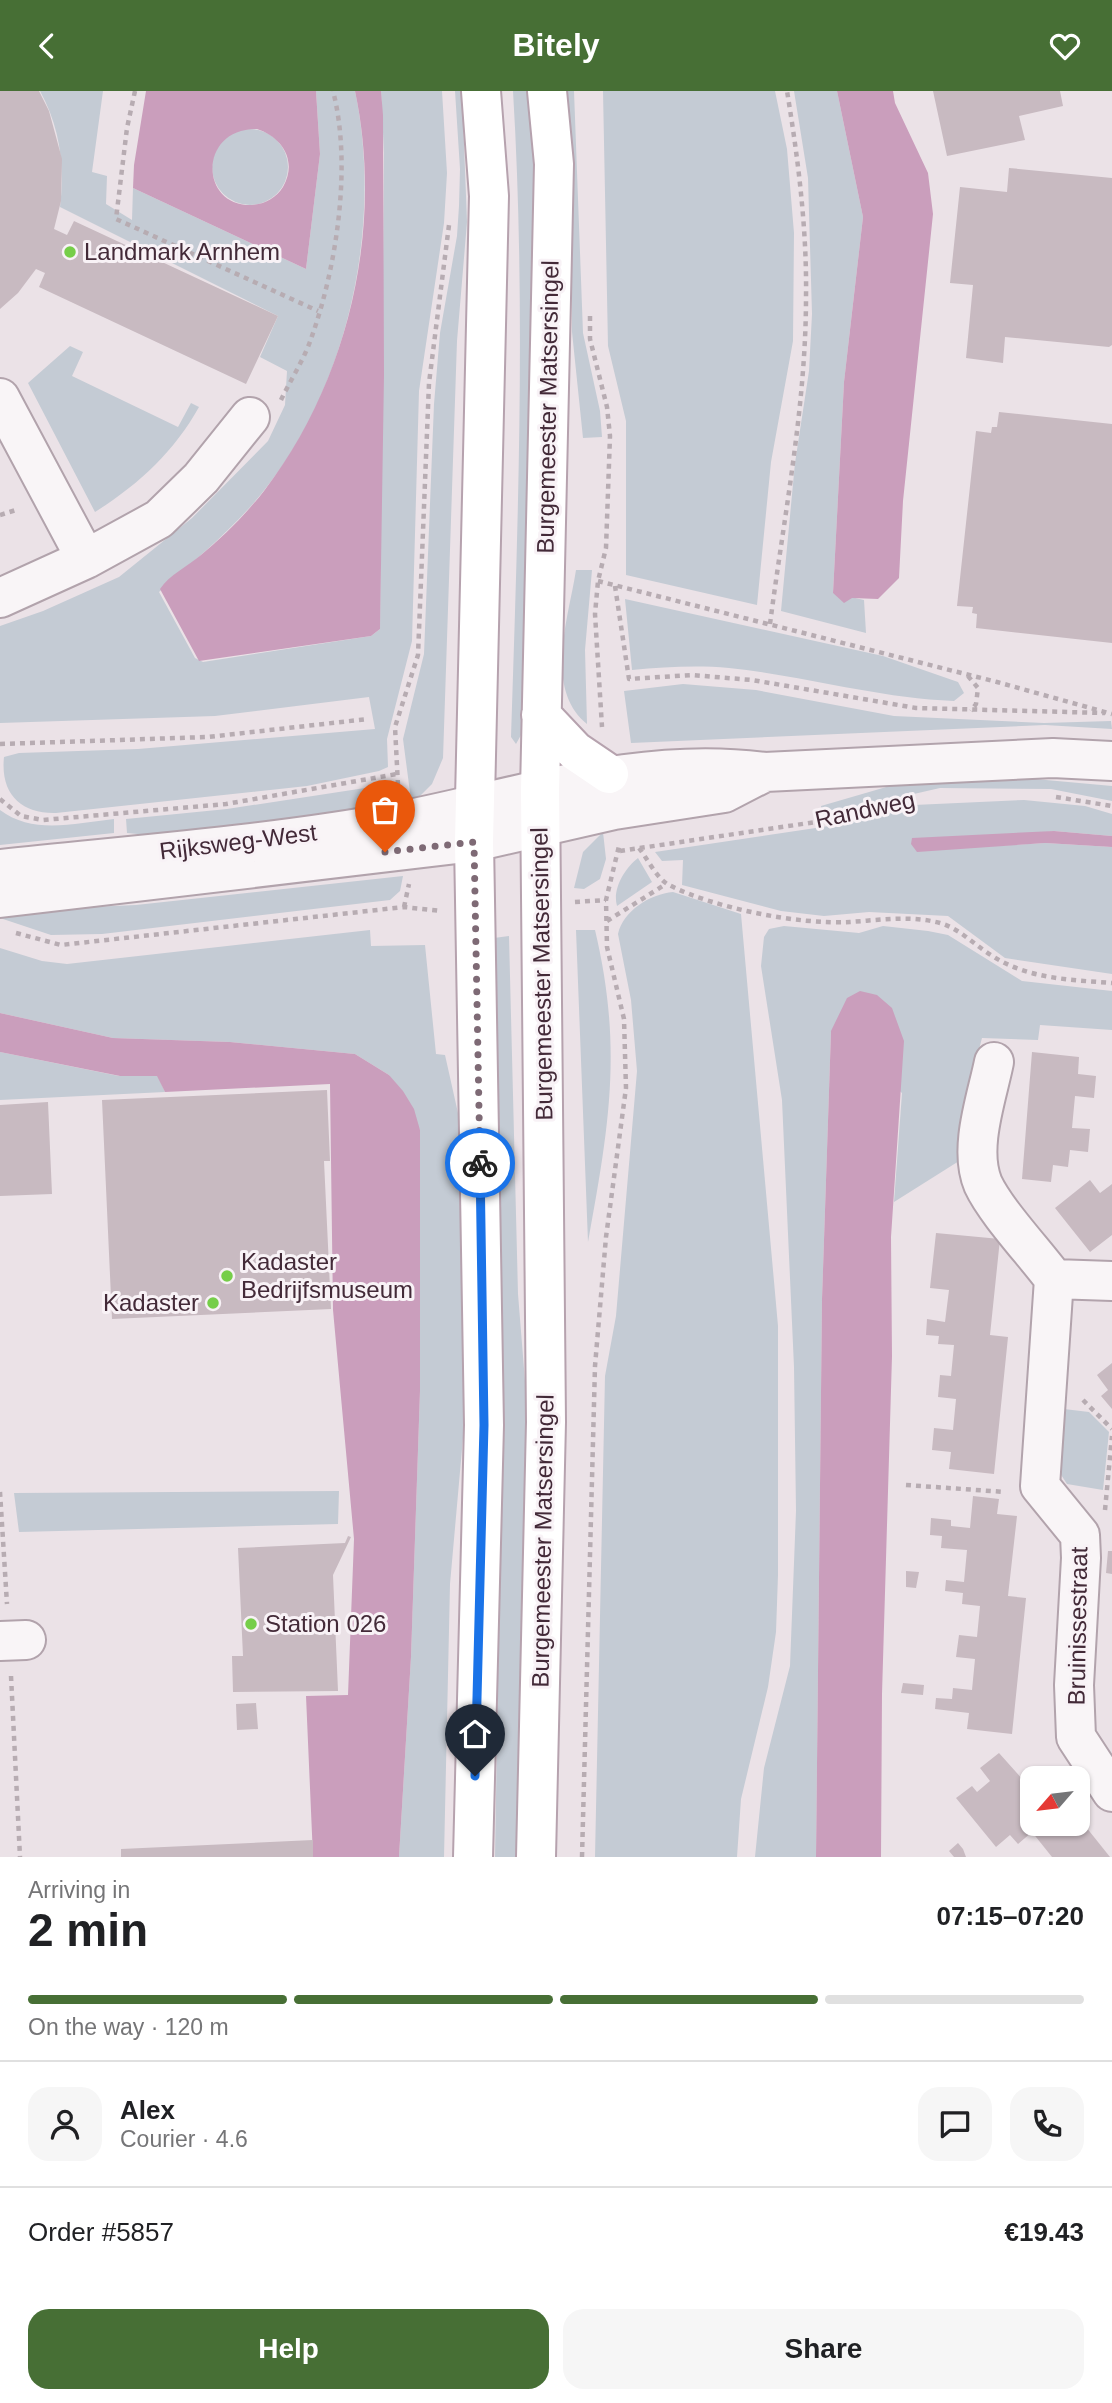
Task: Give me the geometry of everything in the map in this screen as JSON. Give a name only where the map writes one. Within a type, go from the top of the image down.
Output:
[{"type":"main road","points":[[473,1857],[484,1425],[474,823],[489,196],[481,91]]},
{"type":"main road","name":"Burgemeester Matsersingel","points":[[536,1857],[546,1422],[540,809],[554,164],[547,91]]},
{"type":"main road","points":[[541,715],[575,751],[609,774]]},
{"type":"street","points":[[0,398],[86,559]]},
{"type":"street","points":[[0,598],[86,559],[159,519],[201,478],[250,417]]},
{"type":"street","name":"Randweg","points":[[540,809],[609,774],[722,766],[765,772],[1053,758],[1112,761]]},
{"type":"street","name":"Randweg","points":[[540,809],[614,810],[724,793],[765,772]]},
{"type":"street","points":[[474,823],[540,809]]},
{"type":"street","name":"Rijksweg-West","points":[[0,869],[344,830],[474,823]]},
{"type":"street","name":"Rijksweg-West","points":[[2,913],[474,823]]},
{"type":"street","points":[[0,857],[39,865]]},
{"type":"street","points":[[993,1062],[979,1136],[979,1164],[983,1183],[1054,1279],[1040,1486]]},
{"type":"street","points":[[1054,1279],[1112,1281]]},
{"type":"street","name":"Bruinissestraat","points":[[1040,1486],[1080,1535],[1074,1685],[1112,1792]]},
{"type":"path","points":[[135,91],[127,128],[116,219],[318,311]]},
{"type":"path","points":[[250,417],[280,402],[312,337],[337,234],[342,124],[333,91]]},
{"type":"path","points":[[770,624],[803,377],[806,296],[796,147],[787,91]]},
{"type":"path","points":[[0,799],[20,815],[43,821],[226,804],[397,774],[395,727],[418,655],[429,383],[451,217]]},
{"type":"path","name":"Burgemeester Matsersingel","points":[[589,312],[590,339],[607,407],[610,436],[606,548],[598,581],[594,641],[600,714],[609,774]]},
{"type":"path","points":[[598,581],[966,674],[1105,713]]},
{"type":"path","points":[[615,586],[629,679],[692,675],[740,679],[856,700],[970,711],[1112,714]]},
{"type":"path","points":[[966,674],[978,688],[976,704],[970,711]]},
{"type":"path","points":[[0,744],[208,737],[368,719]]},
{"type":"path","points":[[1053,796],[1112,806]]},
{"type":"path","name":"Randweg","points":[[620,851],[836,819],[888,803]]},
{"type":"path","points":[[639,848],[666,884],[756,915],[849,922],[876,918],[921,919],[956,930],[995,957],[1027,971],[1055,979],[1112,983]]},
{"type":"path","name":"Burgemeester Matsersingel","points":[[582,1857],[595,1366],[606,1237],[626,1089],[624,1020],[607,947],[606,901],[620,851]]},
{"type":"path","points":[[607,921],[666,884]]},
{"type":"path","points":[[2,913],[61,945],[404,907]]},
{"type":"path","points":[[906,1485],[1015,1493],[1040,1486]]},
{"type":"shaded area","points":[[40,91],[103,91],[92,172],[107,176],[106,204],[132,220],[133,188],[306,269],[320,154],[316,91],[355,91],[363,142],[365,195],[361,248],[352,302],[337,354],[317,404],[292,451],[262,493],[226,532],[159,592],[195,658],[203,662],[371,636],[380,629],[384,153],[381,91],[442,91],[447,173],[444,223],[419,391],[412,641],[387,739],[388,767],[307,786],[56,813],[24,806],[10,792],[6,782],[4,757],[19,753],[138,749],[375,729],[369,697],[215,716],[0,723],[0,626],[43,611],[119,577],[192,518],[268,441],[285,405],[287,371],[260,357],[278,316],[60,207],[62,177],[59,147],[52,119]]},
{"type":"shaded area","points":[[146,91],[316,91],[320,154],[306,269],[133,188]],"holes":[[[257,129],[280,144],[288,159],[289,168],[283,187],[270,200],[261,203],[252,205],[235,202],[222,194],[215,182],[212,167],[216,153],[224,141],[238,132]]]},
{"type":"shaded area","points":[[355,91],[381,91],[383,115],[384,375],[380,629],[371,636],[199,661],[160,589],[168,579],[201,555],[226,532],[264,491],[294,448],[318,401],[338,352],[352,300],[361,248],[365,195],[363,143]]},
{"type":"shaded area","points":[[455,91],[462,91],[467,222],[457,341],[443,758],[432,784],[415,801],[411,800],[403,739],[424,654],[434,404],[440,333],[457,236],[459,206],[460,169]]},
{"type":"shaded area","points":[[513,91],[531,91],[535,157],[529,538],[521,735],[516,744],[511,737],[520,333]]},
{"type":"shaded area","points":[[567,91],[574,91],[583,333],[600,411],[602,437],[583,438],[572,332],[572,192]]},
{"type":"shaded area","points":[[603,91],[775,91],[787,149],[794,233],[793,341],[771,462],[757,605],[626,575],[626,421],[608,346]]},
{"type":"shaded area","points":[[794,91],[837,91],[863,217],[844,382],[833,593],[864,600],[866,633],[781,611],[795,463],[809,371],[812,314],[808,178]]},
{"type":"shaded area","points":[[837,91],[893,91],[895,103],[928,173],[933,214],[903,501],[899,578],[878,599],[852,598],[844,603],[833,593],[844,382],[863,217]]},
{"type":"shaded area","points":[[243,129],[257,129],[271,135],[282,146],[288,167],[285,182],[277,194],[257,205],[243,205],[229,199],[218,188],[212,174],[212,160],[218,146],[229,135]]},
{"type":"shaded area","points":[[70,346],[83,352],[72,376],[178,427],[191,403],[199,407],[178,439],[154,466],[126,491],[95,512],[28,383]]},
{"type":"shaded area","points":[[576,570],[592,570],[585,650],[587,724],[574,709],[562,672],[562,651]]},
{"type":"shaded area","points":[[625,599],[883,656],[958,682],[964,693],[954,701],[925,699],[717,667],[632,670]]},
{"type":"shaded area","points":[[683,684],[756,690],[894,716],[1044,723],[1111,721],[1112,729],[1045,725],[631,743],[624,691]]},
{"type":"shaded area","points":[[986,778],[1035,779],[1112,786],[1112,801],[1051,789],[940,788],[822,815],[821,806],[900,783]]},
{"type":"shaded area","points":[[391,784],[395,812],[179,838],[127,833],[126,819],[227,809]]},
{"type":"shaded area","points":[[1024,800],[1085,806],[1112,814],[1112,836],[1054,831],[945,849],[1045,843],[1112,847],[1112,974],[1005,958],[948,916],[869,912],[824,916],[781,911],[682,885],[683,860],[662,861],[655,852],[829,826],[914,805]]},
{"type":"shaded area","points":[[0,810],[26,823],[40,825],[69,825],[114,819],[114,833],[0,845]]},
{"type":"shaded area","points":[[1054,831],[1112,836],[1112,847],[1045,843],[917,852],[911,844],[912,838]]},
{"type":"shaded area","points":[[603,832],[606,859],[600,879],[584,889],[574,888],[583,852]]},
{"type":"shaded area","points":[[638,858],[652,882],[617,906],[616,893],[621,879]]},
{"type":"shaded area","points":[[403,876],[400,891],[390,900],[102,934],[51,935],[0,918],[0,911],[136,905]]},
{"type":"shaded area","points":[[673,892],[741,914],[778,1326],[776,1632],[768,1687],[741,1799],[737,1857],[595,1857],[605,1376],[616,1316],[637,1071],[631,1000],[618,934],[625,918],[639,905],[655,896]]},
{"type":"shaded area","points":[[784,926],[859,933],[883,926],[928,931],[948,935],[1022,981],[1112,991],[1112,1030],[1040,1025],[1038,1040],[982,1038],[973,1072],[967,1156],[894,1202],[902,1093],[831,1031],[822,1299],[816,1857],[755,1857],[764,1768],[790,1666],[796,1511],[794,1367],[782,1100],[761,966],[764,937],[769,929]]},
{"type":"shaded area","points":[[370,930],[371,946],[425,945],[436,1054],[445,1055],[462,1131],[467,1393],[450,1584],[444,1857],[399,1857],[411,1657],[420,1391],[420,1130],[389,1075],[355,1054],[230,1042],[113,1038],[0,1013],[0,948],[42,961],[67,964]]},
{"type":"shaded area","points":[[576,930],[595,930],[604,973],[611,1050],[607,1123],[588,1242]]},
{"type":"shaded area","points":[[509,936],[518,1294],[527,1406],[520,1857],[495,1857],[502,1440],[494,938]]},
{"type":"shaded area","points":[[860,991],[877,995],[892,1008],[904,1041],[891,1237],[892,1356],[882,1694],[881,1857],[816,1857],[822,1299],[831,1031],[847,998]]},
{"type":"shaded area","points":[[0,1013],[113,1038],[230,1042],[355,1054],[389,1075],[414,1109],[420,1130],[420,1391],[411,1657],[399,1857],[313,1857],[306,1696],[348,1695],[354,1539],[333,1310],[330,1084],[165,1092],[157,1076],[120,1076],[0,1052]]},
{"type":"shaded area","points":[[0,1052],[119,1076],[158,1076],[165,1092],[0,1100]]},
{"type":"shaded area","points":[[1064,1409],[1089,1412],[1109,1432],[1103,1490],[1067,1484],[1056,1467]]},
{"type":"shaded area","points":[[339,1491],[338,1524],[19,1532],[14,1493]]},
{"type":"building","name":"Landmark Arnhem","points":[[0,91],[39,91],[49,111],[62,159],[61,201],[54,229],[67,235],[74,221],[278,316],[246,384],[39,287],[45,273],[36,269],[18,293],[0,309]]},
{"type":"building","points":[[933,91],[1060,91],[1063,106],[1019,116],[1025,140],[947,156]]},
{"type":"building","points":[[1009,168],[1112,178],[1112,345],[1109,347],[1005,337],[1003,363],[966,358],[973,285],[950,283],[960,187],[1007,192]]},
{"type":"building","points":[[999,412],[1112,424],[1112,643],[976,628],[977,614],[972,613],[973,607],[957,606],[976,431],[991,433],[992,427],[997,427]]},
{"type":"building","points":[[1032,1052],[1079,1057],[1078,1074],[1096,1076],[1094,1098],[1075,1096],[1072,1128],[1090,1129],[1088,1152],[1070,1150],[1068,1167],[1053,1165],[1051,1182],[1022,1179]]},
{"type":"building","points":[[327,1090],[330,1161],[324,1161],[331,1309],[112,1319],[102,1100]]},
{"type":"building","points":[[48,1102],[52,1194],[0,1196],[0,1105]]},
{"type":"building","points":[[1090,1180],[1100,1193],[1112,1184],[1112,1235],[1090,1252],[1055,1208]]},
{"type":"building","points":[[936,1233],[1000,1239],[990,1335],[1008,1337],[994,1474],[949,1469],[951,1452],[932,1450],[934,1428],[953,1430],[956,1399],[938,1397],[940,1375],[951,1376],[954,1345],[938,1344],[939,1336],[926,1335],[927,1319],[945,1322],[949,1290],[930,1288]]},
{"type":"building","points":[[1112,1363],[1112,1409],[1101,1396],[1108,1390],[1097,1375]]},
{"type":"building","points":[[973,1496],[999,1499],[997,1514],[1017,1516],[1008,1596],[1026,1598],[1012,1734],[967,1729],[969,1713],[935,1709],[936,1698],[952,1699],[953,1688],[972,1690],[975,1659],[956,1657],[959,1635],[977,1637],[980,1606],[962,1604],[963,1593],[945,1591],[946,1580],[964,1582],[967,1550],[941,1548],[942,1536],[930,1535],[931,1518],[951,1520],[951,1526],[970,1528]]},
{"type":"building","points":[[348,1536],[351,1537],[333,1575],[338,1691],[233,1692],[232,1656],[243,1656],[238,1548],[345,1543]]},
{"type":"building","points":[[1108,1551],[1112,1551],[1112,1574],[1106,1573]]},
{"type":"building","points":[[906,1571],[919,1572],[916,1588],[906,1587]]},
{"type":"building","points":[[903,1683],[924,1685],[923,1695],[901,1693]]},
{"type":"building","points":[[256,1703],[258,1729],[237,1730],[236,1704]]},
{"type":"building","points":[[999,1753],[1020,1777],[1020,1836],[1027,1836],[1018,1844],[1010,1835],[996,1847],[956,1798],[972,1786],[977,1792],[990,1781],[980,1768]]},
{"type":"building","points":[[1090,1832],[1110,1857],[1052,1857],[1035,1836],[1090,1836]]},
{"type":"building","points":[[313,1840],[313,1857],[121,1857],[121,1849]]},
{"type":"building","points":[[958,1843],[966,1857],[954,1857],[949,1851]]},
{"type":"way so far","points":[[385,852],[474,842],[480,1163]]},
{"type":"place","name":"Landmark Arnhem","points":[[70,252]]},
{"type":"place","name":"Kadaster Bedrijfsmuseum","points":[[227,1276]]},
{"type":"place","name":"Kadaster","points":[[213,1303]]},
{"type":"place","name":"Station 026","points":[[251,1624]]},
{"type":"route","points":[[475,1776],[484,1425],[480,1163]]}]
